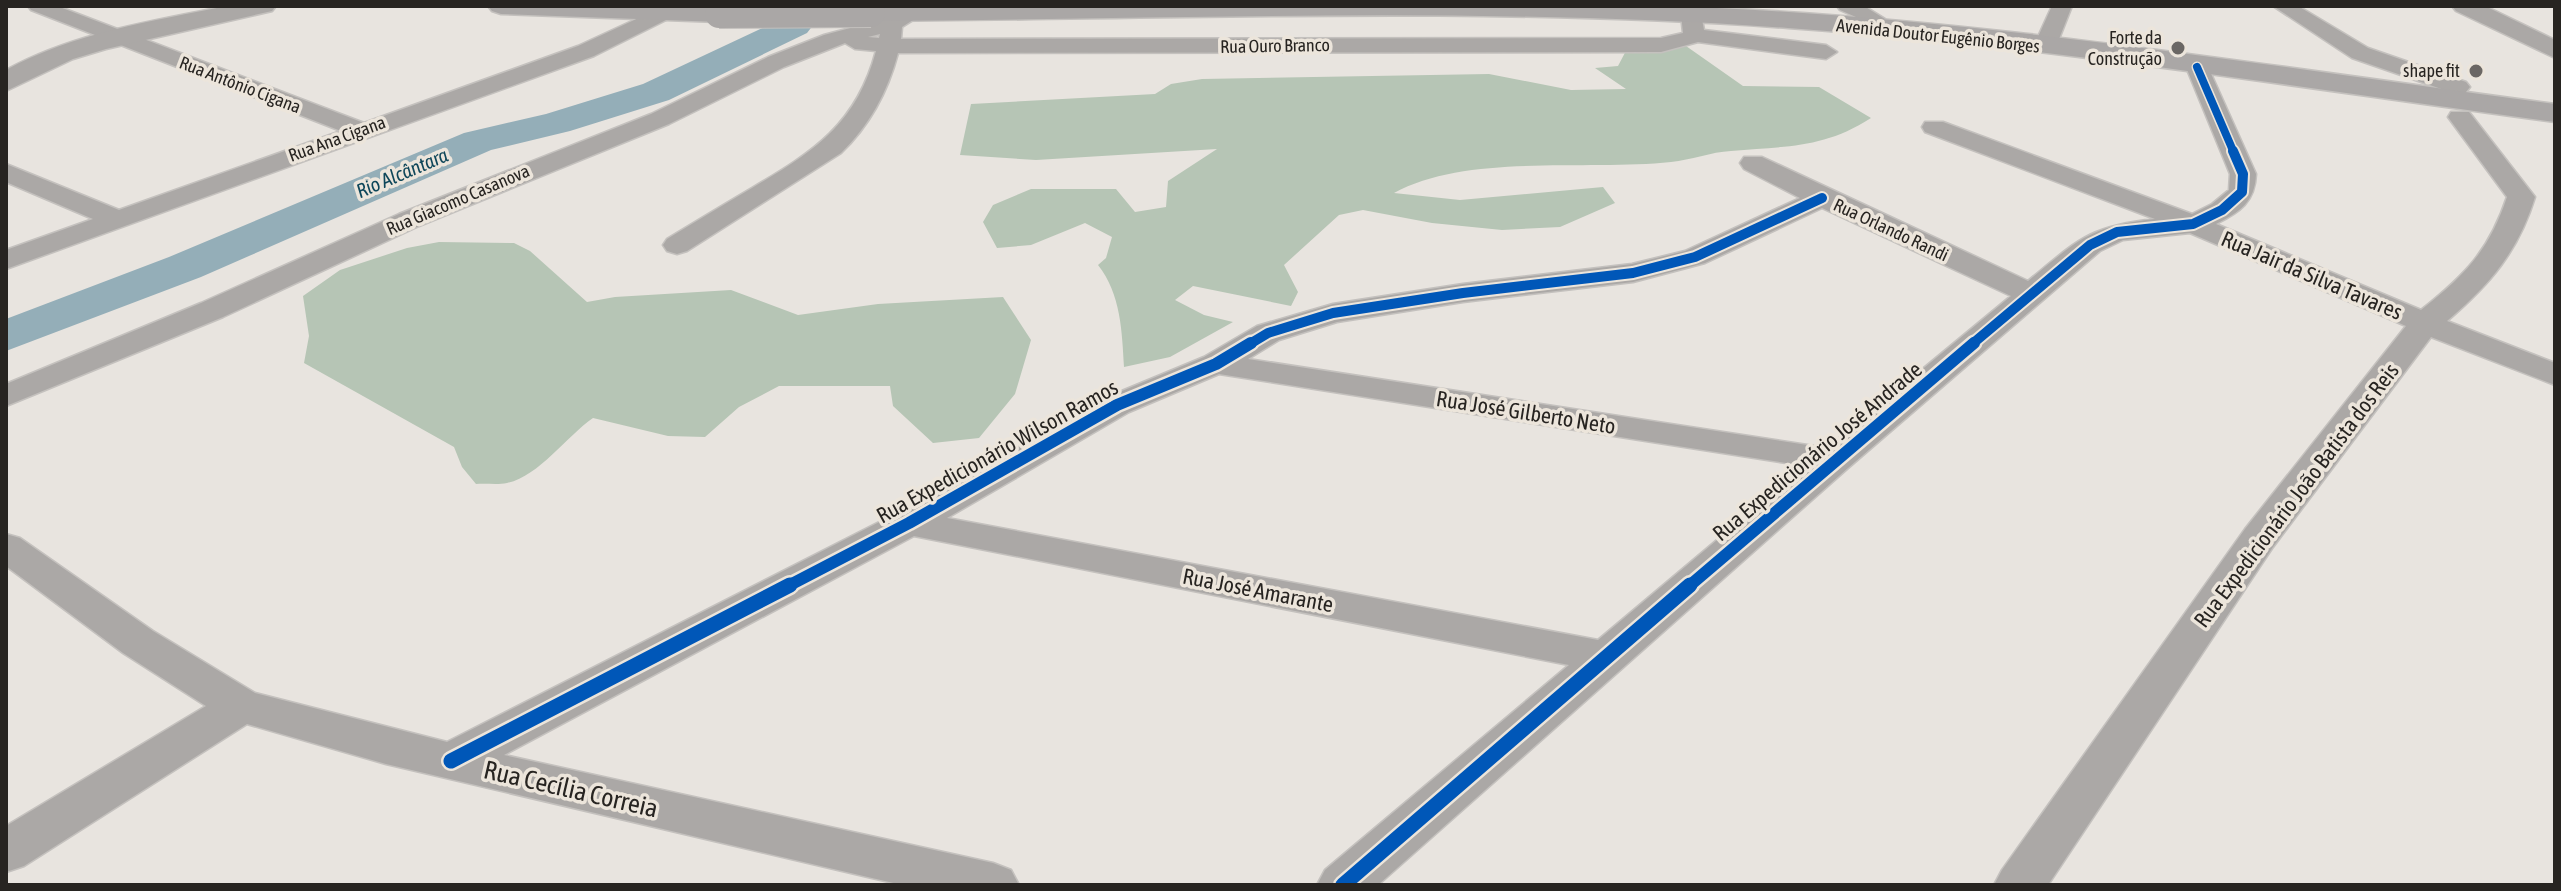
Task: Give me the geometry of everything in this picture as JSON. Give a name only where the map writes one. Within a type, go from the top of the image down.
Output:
[{"type":"highway","name":"Avenida Doutor Eugênio Borges","points":[[501,6],[892,24],[1445,8],[1693,18],[1893,30],[2555,113]]},
{"type":"highway","name":"Avenida Doutor Eugênio Borges","points":[[1693,18],[1874,19],[2048,39],[2459,102],[2555,100]]},
{"type":"street","name":"Rua Antônio Cigana","points":[[38,6],[361,130]]},
{"type":"street","points":[[12,77],[65,54],[263,6]]},
{"type":"street","points":[[1846,6],[1874,19]]},
{"type":"street","points":[[2048,39],[2062,6]]},
{"type":"street","points":[[2283,6],[2360,53],[2459,102]]},
{"type":"street","points":[[2465,6],[2555,50]]},
{"type":"street","name":"Rua Ana Cigana","points":[[6,260],[586,51],[665,13]]},
{"type":"street","points":[[1693,18],[1826,52]]},
{"type":"street","name":"Rua Ouro Branco","points":[[892,24],[1661,45],[1686,41],[1693,18]]},
{"type":"street","points":[[677,245],[814,162],[840,141],[871,92],[892,24]]},
{"type":"street","name":"Rua Giacomo Casanova","points":[[6,396],[212,310],[435,208],[660,119],[776,62],[832,40],[892,24]]},
{"type":"street","name":"Rua Expedicionário José Andrade","points":[[1343,885],[1835,460],[2090,245],[2117,232],[2193,224],[2222,210],[2242,192],[2243,174],[2197,67]]},
{"type":"street","name":"Rua Expedicionário João Batista dos Reis","points":[[2020,885],[2259,538],[2425,323],[2472,284],[2510,232],[2521,197],[2459,102]]},
{"type":"street","name":"Rua Jair da Silva Tavares","points":[[1934,127],[2193,224],[2555,375]]},
{"type":"street","name":"Rua Orlando Randi","points":[[1753,163],[2031,294]]},
{"type":"street","points":[[6,172],[116,219]]},
{"type":"street","name":"Rua Expedicionário Wilson Ramos","points":[[451,761],[909,523],[1117,405],[1216,364],[1268,333],[1333,313],[1463,293],[1633,273],[1695,257],[1822,198]]},
{"type":"street","name":"Rua José Gilberto Neto","points":[[1216,364],[1835,460]]},
{"type":"street","name":"Rua José Amarante","points":[[909,523],[1607,657]]},
{"type":"street","name":"Rua Cecília Correia","points":[[15,565],[241,706],[451,761],[993,885]]},
{"type":"street","points":[[6,851],[241,706]]},
{"type":"green space","points":[[1686,46],[1743,86],[1819,87],[1871,118],[1836,136],[1786,147],[1724,152],[1671,162],[1491,168],[1423,181],[1394,193],[1460,200],[1603,187],[1615,203],[1560,227],[1502,230],[1432,223],[1363,210],[1339,215],[1284,265],[1298,292],[1291,306],[1193,286],[1175,300],[1204,315],[1233,322],[1170,357],[1124,367],[1116,301],[1098,265],[1106,258],[1112,237],[1085,223],[1031,245],[997,248],[983,222],[993,205],[1031,189],[1116,189],[1135,212],[1166,207],[1168,181],[1217,149],[1036,160],[960,155],[971,104],[1155,94],[1171,84],[1202,79],[1489,74],[1571,90],[1626,89],[1595,68],[1618,66],[1628,47]]},
{"type":"green space","points":[[439,242],[514,243],[530,251],[587,302],[615,297],[731,290],[798,315],[878,304],[1003,297],[1031,340],[1015,394],[979,438],[933,443],[893,406],[890,386],[779,386],[739,407],[705,437],[668,436],[593,418],[530,473],[507,483],[476,484],[462,467],[454,447],[304,363],[309,336],[303,296],[340,270],[407,248]]},
{"type":"waterway","name":"Rio Alcântara","points":[[6,336],[185,267],[478,141],[556,123],[656,92],[795,26],[801,20]]},
{"type":"cycle path","points":[[1343,885],[1835,460],[2090,245],[2117,232],[2193,224],[2222,210],[2242,192],[2243,174],[2197,67]]},
{"type":"cycle path","points":[[451,761],[909,523],[1117,405],[1216,364],[1268,333],[1333,313],[1463,293],[1633,273],[1695,257],[1822,198]]},
{"type":"place","name":"Forte da Construção","points":[[2178,48]]},
{"type":"place","name":"shape fit","points":[[2476,71]]}]
